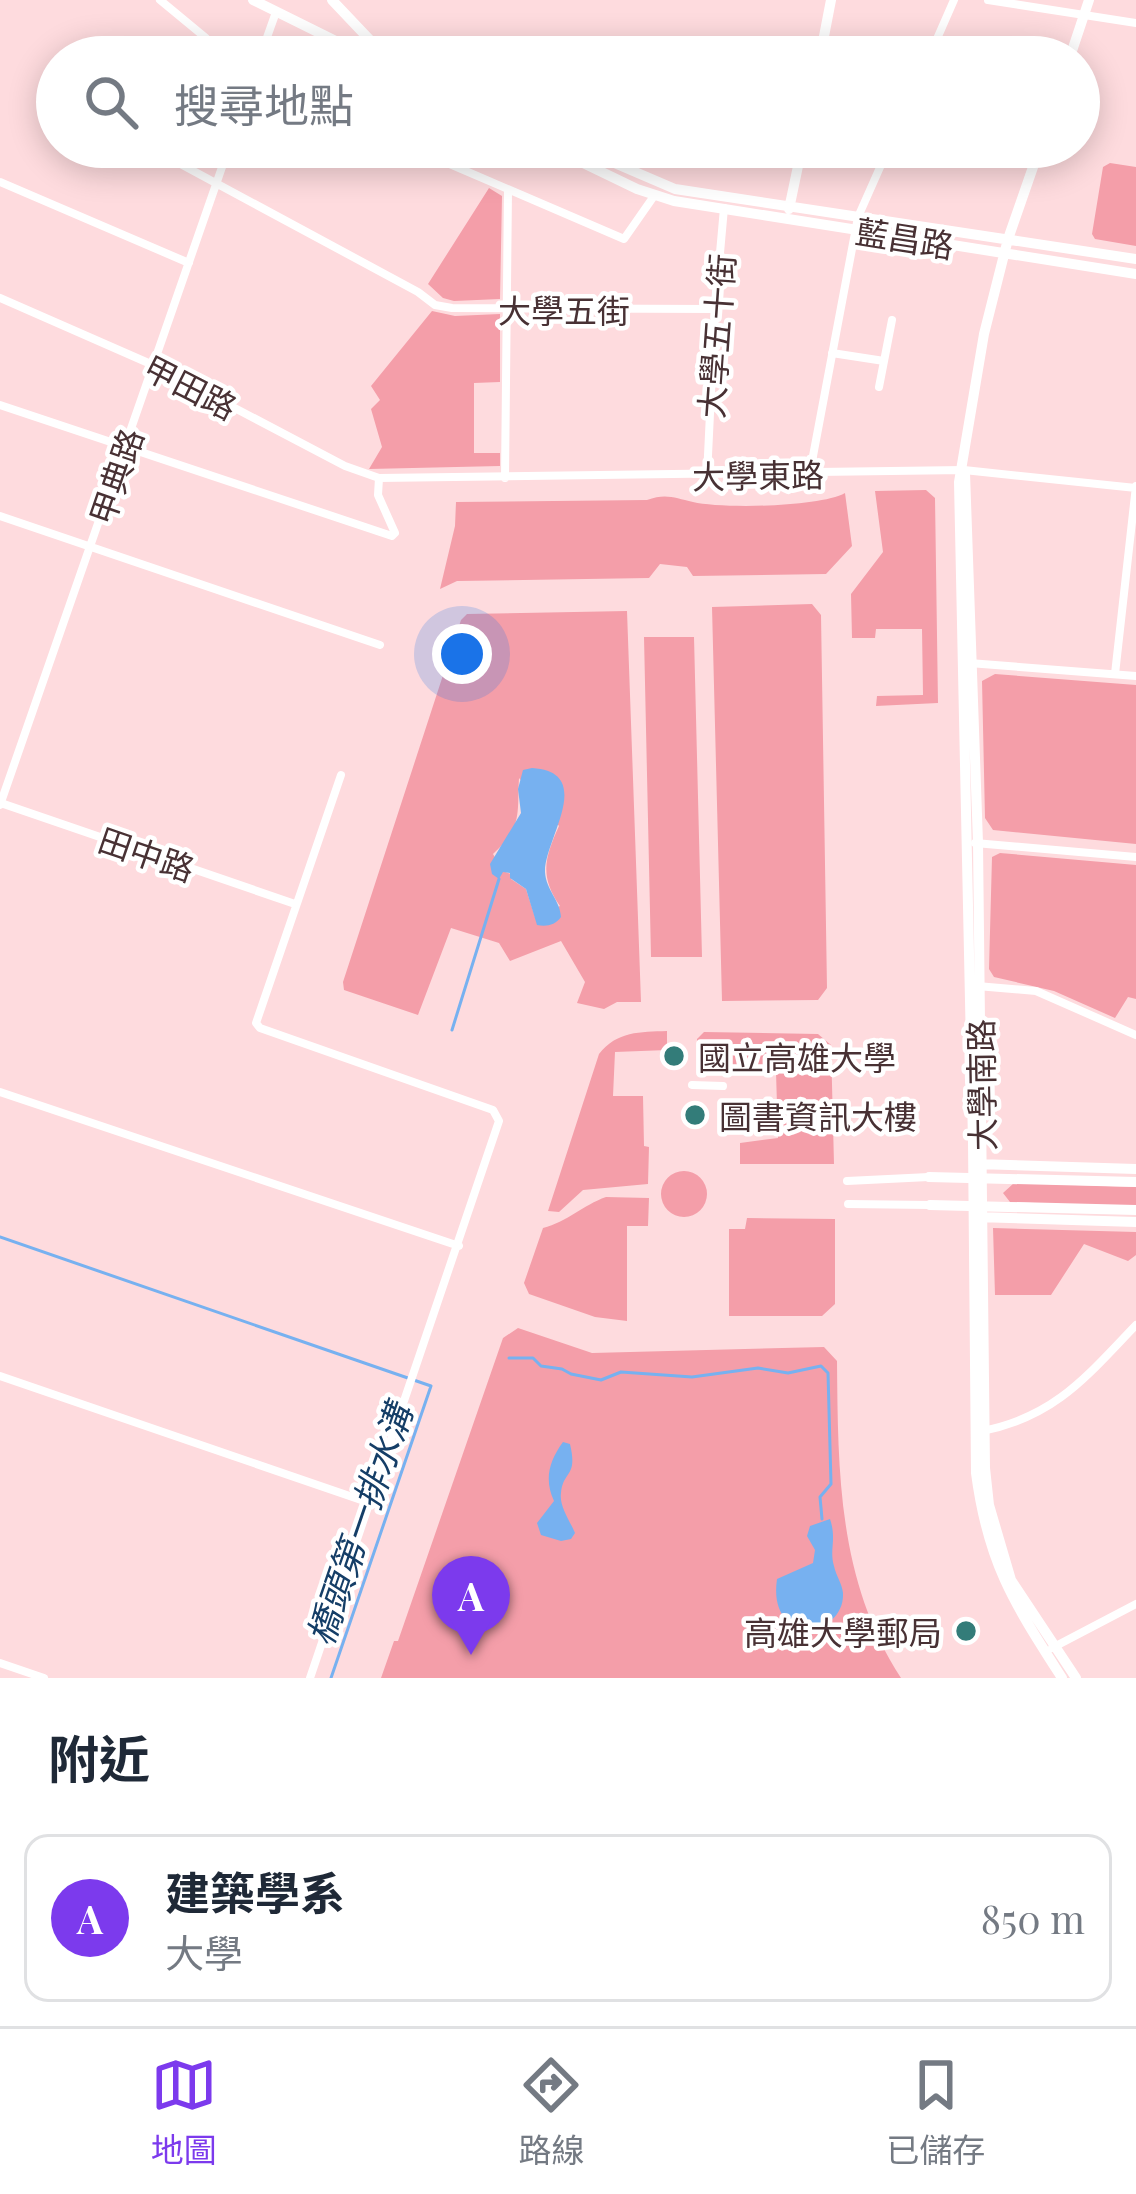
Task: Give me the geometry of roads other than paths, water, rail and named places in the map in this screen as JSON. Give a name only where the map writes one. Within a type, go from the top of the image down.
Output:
[{"type":"street","points":[[160,0],[204,36]]},
{"type":"street","points":[[254,0],[320,36]]},
{"type":"street","points":[[332,0],[366,36]]},
{"type":"street","points":[[824,36],[832,0]]},
{"type":"street","points":[[938,36],[954,0]]},
{"type":"street","points":[[988,0],[1136,23]]},
{"type":"street","points":[[1077,36],[1089,0]]},
{"type":"street","points":[[267,36],[276,11]]},
{"type":"street","name":"大學五街","points":[[190,168],[435,305],[715,309]]},
{"type":"street","name":"甲典路","points":[[0,804],[222,168]]},
{"type":"street","points":[[458,168],[624,239],[654,196]]},
{"type":"street","points":[[595,168],[654,196],[675,195]]},
{"type":"street","points":[[620,168],[675,195]]},
{"type":"street","points":[[789,212],[798,168]]},
{"type":"street","points":[[810,472],[856,223],[880,168]]},
{"type":"street","name":"大學南路","points":[[1033,168],[980,354],[959,482],[958,550],[973,843],[979,1431],[998,1544],[1011,1580],[1062,1678]]},
{"type":"street","points":[[0,182],[189,263]]},
{"type":"street","points":[[505,478],[508,190]]},
{"type":"street","name":"藍昌路","points":[[675,195],[1136,274]]},
{"type":"street","name":"大學五十街","points":[[707,476],[725,203]]},
{"type":"street","name":"藍昌路","points":[[856,223],[1009,239],[1136,259]]},
{"type":"street","name":"甲田路","points":[[0,298],[153,365],[345,466],[379,478]]},
{"type":"street","points":[[879,387],[892,320]]},
{"type":"street","points":[[832,353],[884,361]]},
{"type":"street","points":[[0,405],[392,536],[395,533],[378,494],[379,478]]},
{"type":"street","name":"大學東路","points":[[379,478],[964,470],[1136,487]]},
{"type":"street","points":[[1115,674],[1136,487]]},
{"type":"street","points":[[0,516],[380,645]]},
{"type":"street","points":[[966,663],[1136,676]]},
{"type":"street","points":[[310,1678],[460,1246],[498,1115],[260,1028],[256,1018],[341,775]]},
{"type":"street","name":"田中路","points":[[0,804],[295,904]]},
{"type":"street","points":[[973,843],[1136,857]]},
{"type":"street","points":[[974,986],[1036,992],[1136,1035]]},
{"type":"street","points":[[692,1085],[723,1086]]},
{"type":"street","points":[[0,1091],[460,1246]]},
{"type":"street","points":[[847,1181],[953,1177],[978,1171],[1136,1169]]},
{"type":"street","points":[[978,1171],[1136,1182]]},
{"type":"street","points":[[848,1204],[952,1205],[1136,1222]]},
{"type":"street","points":[[978,1210],[1136,1210]]},
{"type":"street","points":[[979,1431],[1036,1415],[1073,1391],[1136,1325]]},
{"type":"street","points":[[0,1376],[370,1503]]},
{"type":"street","points":[[1050,1649],[1136,1604]]},
{"type":"street","name":"大學南路","points":[[1050,1649],[1076,1678]]},
{"type":"street","points":[[0,1663],[44,1678]]},
{"type":"water","points":[[523,770],[551,772],[561,781],[564,794],[545,872],[561,917],[547,925],[537,925],[526,889],[510,873],[503,872],[499,879],[490,864],[521,813],[518,789]]},
{"type":"water","points":[[563,1442],[570,1444],[572,1463],[561,1498],[575,1533],[561,1541],[541,1535],[537,1523],[554,1501],[550,1471]]},
{"type":"water","points":[[830,1519],[833,1560],[843,1593],[840,1608],[820,1626],[794,1625],[783,1616],[777,1601],[777,1579],[813,1563],[815,1550],[807,1536],[810,1526]]},
{"type":"waterway","points":[[452,1030],[499,879]]},
{"type":"waterway","name":"橋頭第一排水溝","points":[[0,1237],[431,1386],[331,1678]]},
{"type":"waterway","points":[[509,1358],[533,1358],[541,1366],[601,1380],[621,1372],[692,1377],[758,1368],[788,1373],[821,1366],[828,1373],[831,1484],[820,1497],[822,1519]]},
{"type":"place","name":"國立高雄大學","points":[[674,1056]]},
{"type":"place","name":"圖書資訊大樓","points":[[695,1115]]},
{"type":"place","name":"高雄大學郵局","points":[[966,1631]]},
{"type":"place","name":"建築學系","points":[[471,1655]]}]
